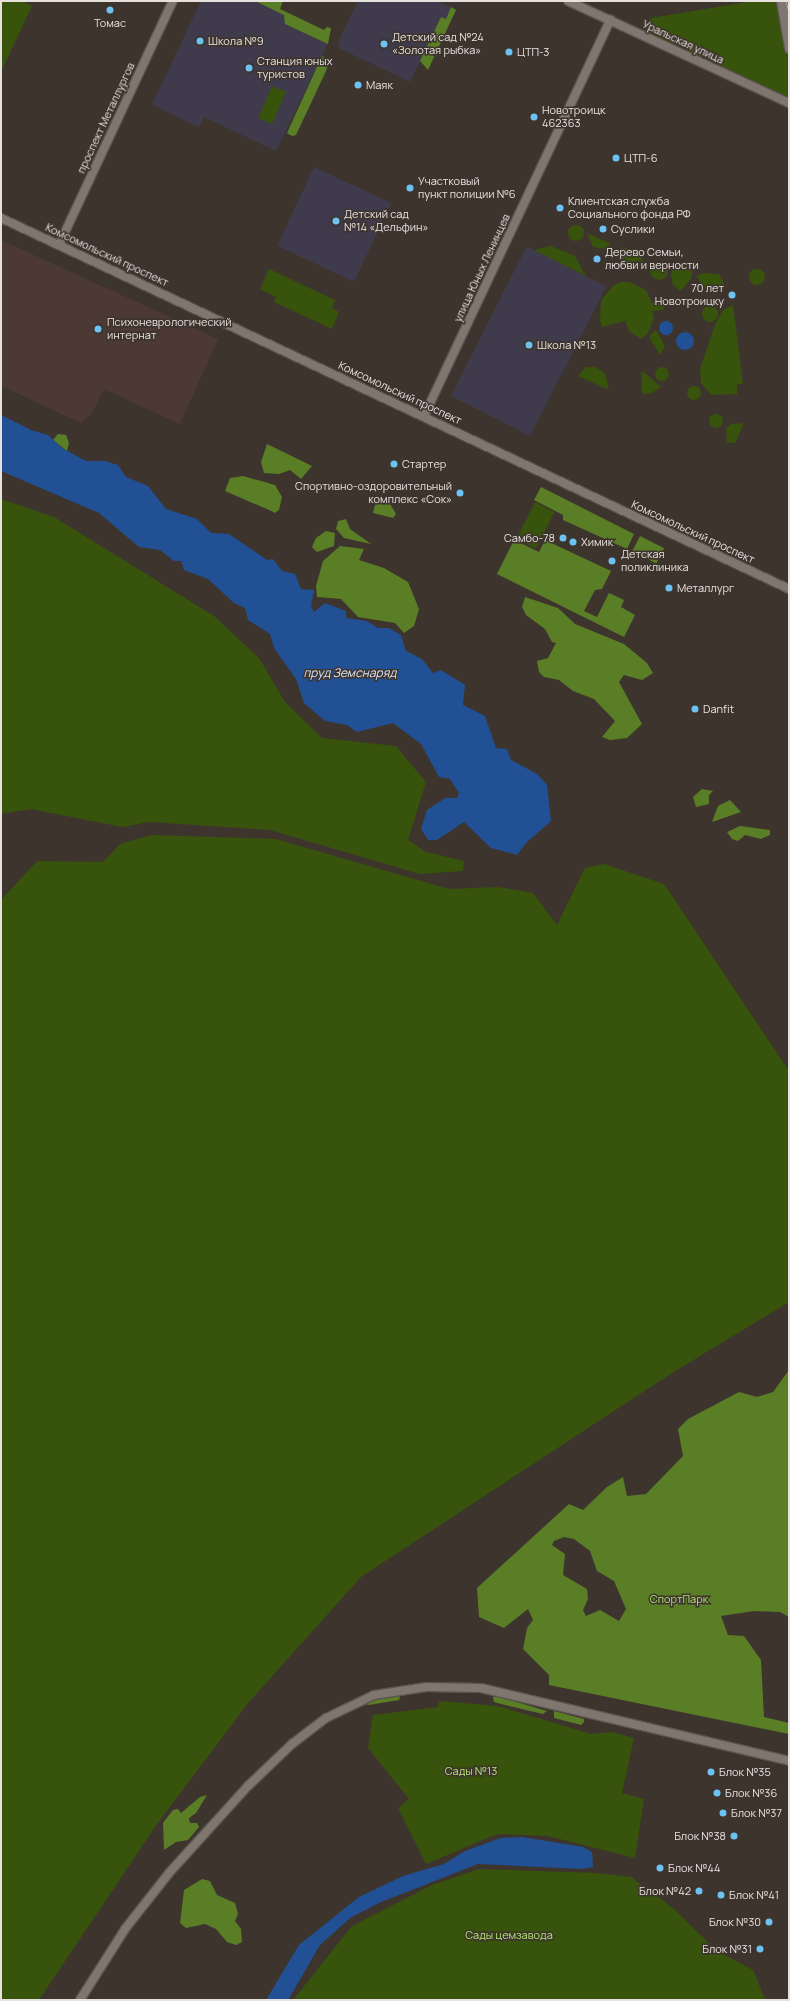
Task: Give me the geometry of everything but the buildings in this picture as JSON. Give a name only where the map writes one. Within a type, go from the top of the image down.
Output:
[{"type":"main road","points":[[781,1],[789,48]]},
{"type":"street","name":"проспект Металлургов","points":[[59,245],[174,1]]},
{"type":"street","name":"Уральская улица","points":[[568,1],[789,103]]},
{"type":"street","name":"улица Юных Ленинцев","points":[[424,416],[610,20]]},
{"type":"street","name":"Комсомольский проспект","points":[[1,218],[789,589]]},
{"type":"street","points":[[80,2000],[125,1929],[169,1873],[248,1786],[292,1744],[326,1718],[374,1695],[426,1687],[481,1688],[789,1761]]},
{"type":"shaded area","points":[[201,1],[255,1],[285,15],[285,24],[328,44],[276,151],[204,117],[199,127],[152,105]]},
{"type":"shaded area","name":"Детский сад №24 «Золотая рыбка»","points":[[358,1],[438,1],[451,7],[446,19],[441,17],[410,82],[339,48],[339,40]]},
{"type":"shaded area","name":"Детский сад №14 «Дельфин»","points":[[314,167],[391,203],[354,282],[277,246]]},
{"type":"shaded area","name":"Психоневрологический интернат","points":[[1,240],[218,339],[180,424],[104,389],[92,413],[81,423],[1,386]]},
{"type":"shaded area","name":"Школа №13","points":[[527,246],[606,286],[530,436],[451,396]]},
{"type":"green space","points":[[1,1],[22,1],[32,6],[1,72]]},
{"type":"green space","points":[[255,1],[283,1],[280,9],[324,30],[327,27],[331,28],[328,44],[285,24],[284,15]]},
{"type":"green space","points":[[753,1],[778,1],[789,65],[788,97],[655,36],[646,29],[651,18]]},
{"type":"green space","points":[[451,7],[456,10],[428,70],[420,61],[441,17],[446,19]]},
{"type":"green space","points":[[322,56],[329,62],[326,71],[296,135],[292,136],[287,133]]},
{"type":"green space","points":[[272,86],[286,92],[272,124],[258,118]]},
{"type":"green space","points":[[576,225],[582,227],[584,233],[582,239],[576,241],[570,239],[568,233],[570,227]]},
{"type":"green space","points":[[587,233],[609,243],[610,246],[605,249],[593,247]]},
{"type":"green space","points":[[551,246],[575,256],[586,276],[534,250]]},
{"type":"green space","points":[[621,247],[635,251],[642,257],[642,262],[631,265],[621,261],[617,254]]},
{"type":"green space","points":[[659,262],[665,265],[668,271],[665,277],[659,280],[653,277],[650,271],[653,265]]},
{"type":"green space","points":[[685,262],[692,270],[692,277],[681,291],[673,285],[671,274],[675,265]]},
{"type":"green space","points":[[269,269],[335,300],[332,308],[339,312],[332,329],[274,302],[276,297],[260,289]]},
{"type":"green space","points":[[757,269],[764,274],[765,277],[760,284],[757,285],[750,280],[749,277],[754,270]]},
{"type":"green space","points":[[703,273],[719,274],[724,284],[718,290],[702,287],[697,276]]},
{"type":"green space","points":[[621,282],[629,282],[646,290],[652,303],[661,299],[665,303],[663,310],[652,311],[654,318],[648,333],[641,339],[629,331],[625,321],[602,327],[600,321],[601,300],[614,285]]},
{"type":"green space","points":[[733,305],[743,384],[737,384],[737,394],[711,395],[701,383],[700,369],[716,322],[723,310]]},
{"type":"green space","points":[[710,306],[717,311],[718,314],[713,321],[710,322],[703,317],[702,314],[707,307]]},
{"type":"green space","points":[[656,330],[665,346],[660,355],[650,339],[650,335]]},
{"type":"green space","points":[[586,367],[595,367],[605,373],[609,390],[578,376]]},
{"type":"green space","points":[[659,367],[665,367],[669,371],[669,377],[665,381],[659,381],[655,377],[655,371]]},
{"type":"green space","points":[[641,372],[644,372],[661,387],[652,393],[642,394]]},
{"type":"green space","points":[[694,386],[699,388],[701,393],[699,398],[694,400],[689,398],[687,393],[689,388]]},
{"type":"green space","points":[[716,414],[721,416],[723,421],[721,426],[716,428],[711,426],[709,421],[711,416]]},
{"type":"green space","points":[[744,423],[735,443],[727,443],[726,428],[732,424]]},
{"type":"green space","points":[[58,434],[66,435],[69,443],[67,451],[53,440]]},
{"type":"green space","points":[[267,444],[312,466],[301,479],[290,470],[279,474],[264,473],[261,462]]},
{"type":"green space","points":[[243,476],[275,485],[282,497],[279,510],[275,513],[225,491],[230,478]]},
{"type":"green space","points":[[541,487],[634,534],[627,549],[563,520],[563,515],[534,500]]},
{"type":"green space","points":[[1,499],[54,517],[214,616],[259,658],[285,702],[322,738],[396,746],[426,782],[408,840],[426,852],[464,861],[463,871],[420,874],[270,830],[149,822],[122,827],[31,809],[1,814]]},
{"type":"green space","points":[[376,500],[390,504],[396,514],[393,518],[373,513]]},
{"type":"green space","points":[[535,502],[555,512],[536,549],[516,539]]},
{"type":"green space","points":[[346,519],[350,529],[371,544],[344,538],[336,529],[338,521]]},
{"type":"green space","points":[[326,531],[335,533],[334,546],[317,552],[312,547],[316,538]]},
{"type":"green space","points":[[640,536],[664,548],[656,563],[632,551]]},
{"type":"green space","points":[[514,540],[539,552],[545,540],[611,571],[602,589],[595,590],[584,611],[597,617],[609,593],[624,600],[621,607],[635,615],[624,637],[497,574]]},
{"type":"green space","points":[[340,546],[364,549],[359,560],[384,568],[408,582],[419,609],[414,626],[404,633],[395,623],[358,617],[341,599],[317,597],[316,586],[323,561]]},
{"type":"green space","points":[[525,597],[558,608],[575,624],[624,644],[647,663],[653,673],[642,680],[624,675],[619,682],[642,724],[627,738],[610,740],[602,737],[615,721],[594,699],[573,691],[559,680],[544,677],[539,672],[537,661],[548,658],[556,643],[552,642],[545,629],[526,615],[522,607]]},
{"type":"green space","points":[[702,789],[713,791],[709,795],[709,804],[696,807],[693,797]]},
{"type":"green space","points":[[730,800],[741,812],[712,822],[718,806]]},
{"type":"green space","points":[[740,826],[770,830],[770,835],[761,839],[745,835],[738,841],[732,839],[727,832]]},
{"type":"green space","points":[[152,835],[276,839],[449,889],[498,887],[533,893],[557,925],[585,868],[604,864],[664,884],[789,1071],[789,1302],[672,1373],[361,1577],[249,1702],[157,1824],[39,2000],[1,2000],[1,900],[37,861],[103,862],[120,844]]},
{"type":"green space","name":"СпортПарк","points":[[789,1370],[789,1617],[780,1612],[754,1611],[721,1616],[728,1635],[744,1636],[761,1660],[764,1717],[789,1723],[789,1734],[549,1685],[549,1675],[523,1649],[527,1628],[533,1620],[528,1609],[504,1628],[479,1617],[477,1588],[569,1504],[583,1510],[607,1487],[623,1477],[627,1496],[646,1494],[683,1456],[678,1429],[688,1419],[739,1392],[757,1397],[773,1392]],"holes":[[[564,1537],[574,1539],[590,1551],[597,1571],[614,1581],[626,1609],[619,1621],[600,1610],[586,1616],[583,1610],[588,1599],[587,1589],[563,1575],[565,1554],[552,1545],[554,1541]]]},
{"type":"green space","points":[[396,1693],[400,1697],[399,1700],[369,1705],[361,1703]]},
{"type":"green space","points":[[493,1697],[500,1697],[547,1711],[543,1714],[505,1705],[494,1702]]},
{"type":"green space","name":"Сады №13","points":[[439,1701],[498,1706],[591,1734],[612,1732],[634,1738],[622,1793],[644,1799],[635,1858],[548,1836],[497,1834],[426,1864],[398,1808],[409,1799],[368,1748],[373,1715],[438,1707]]},
{"type":"green space","points":[[554,1711],[584,1719],[584,1722],[581,1725],[554,1718]]},
{"type":"green space","points":[[207,1795],[196,1813],[189,1818],[190,1823],[197,1823],[199,1827],[188,1840],[176,1842],[164,1850],[163,1823],[173,1810],[178,1809],[181,1813],[200,1797]]},
{"type":"green space","name":"Сады цемзавода","points":[[479,1869],[598,1873],[631,1877],[673,1908],[717,1951],[753,1970],[765,1999],[293,2000],[352,1926],[432,1885]]},
{"type":"green space","points":[[202,1879],[210,1881],[217,1895],[235,1903],[238,1914],[235,1921],[241,1929],[242,1942],[236,1945],[227,1942],[216,1929],[205,1924],[186,1928],[180,1923],[184,1890]]},
{"type":"water","points":[[663,321],[669,321],[673,325],[673,331],[669,335],[663,335],[659,331],[659,325]]},
{"type":"water","points":[[685,332],[691,335],[694,341],[691,347],[685,350],[679,347],[676,341],[679,335]]},
{"type":"water","name":"пруд Земснаряд","points":[[1,415],[31,430],[48,435],[62,448],[86,461],[105,461],[118,465],[126,477],[148,486],[166,509],[197,519],[211,533],[229,534],[267,560],[273,559],[282,571],[295,574],[301,589],[314,590],[311,606],[314,612],[325,603],[346,611],[346,618],[367,621],[378,628],[389,628],[401,635],[406,651],[422,659],[433,673],[441,670],[465,685],[463,705],[485,716],[496,748],[507,749],[511,760],[537,774],[547,785],[551,821],[526,843],[517,855],[491,848],[464,822],[437,840],[428,840],[421,829],[427,810],[445,798],[457,798],[459,793],[450,779],[439,777],[421,744],[393,723],[357,732],[347,725],[325,721],[304,703],[296,679],[274,648],[270,634],[248,620],[245,608],[234,603],[208,579],[184,570],[181,561],[174,561],[160,550],[139,547],[99,513],[1,471]]},
{"type":"water","points":[[522,1837],[583,1847],[592,1852],[593,1867],[582,1869],[478,1864],[381,1902],[350,1918],[320,1945],[288,2000],[266,2000],[299,1945],[359,1897],[403,1876],[444,1864],[465,1851],[501,1838]]},
{"type":"tram line","points":[[786,1],[789,16]]},
{"type":"place","name":"Томас","points":[[110,10]]},
{"type":"place","name":"Школа №9","points":[[200,41]]},
{"type":"place","name":"Детский сад №24 «Золотая рыбка»","points":[[384,44]]},
{"type":"place","name":"ЦТП-3","points":[[509,52]]},
{"type":"place","name":"Станция юных туристов","points":[[249,68]]},
{"type":"place","name":"Маяк","points":[[358,85]]},
{"type":"place","name":"Новотроицк 462363","points":[[534,117]]},
{"type":"place","name":"ЦТП-6","points":[[616,158]]},
{"type":"place","name":"Участковый пункт полиции №6","points":[[410,188]]},
{"type":"place","name":"Клиентская служба Социального фонда РФ","points":[[560,208]]},
{"type":"place","name":"Детский сад №14 «Дельфин»","points":[[336,221]]},
{"type":"place","name":"Суслики","points":[[603,229]]},
{"type":"place","name":"Дерево Семьи, любви и верности","points":[[597,259]]},
{"type":"place","name":"70 лет Новотроицку","points":[[732,295]]},
{"type":"place","name":"Психоневрологический интернат","points":[[98,329]]},
{"type":"place","name":"Школа №13","points":[[529,345]]},
{"type":"place","name":"Стартер","points":[[394,464]]},
{"type":"place","name":"Спортивно-оздоровительный комплекс «Сок»","points":[[460,493]]},
{"type":"place","name":"Самбо-78","points":[[563,538]]},
{"type":"place","name":"Химик","points":[[573,542]]},
{"type":"place","name":"Детская поликлиника","points":[[612,561]]},
{"type":"place","name":"Металлург","points":[[669,588]]},
{"type":"place","name":"Danfit","points":[[695,709]]},
{"type":"place","name":"Блок №35","points":[[711,1772]]},
{"type":"place","name":"Блок №36","points":[[717,1793]]},
{"type":"place","name":"Блок №37","points":[[723,1813]]},
{"type":"place","name":"Блок №38","points":[[734,1836]]},
{"type":"place","name":"Блок №44","points":[[660,1868]]},
{"type":"place","name":"Блок №42","points":[[699,1891]]},
{"type":"place","name":"Блок №41","points":[[721,1895]]},
{"type":"place","name":"Блок №30","points":[[769,1922]]},
{"type":"place","name":"Блок №31","points":[[760,1949]]}]
